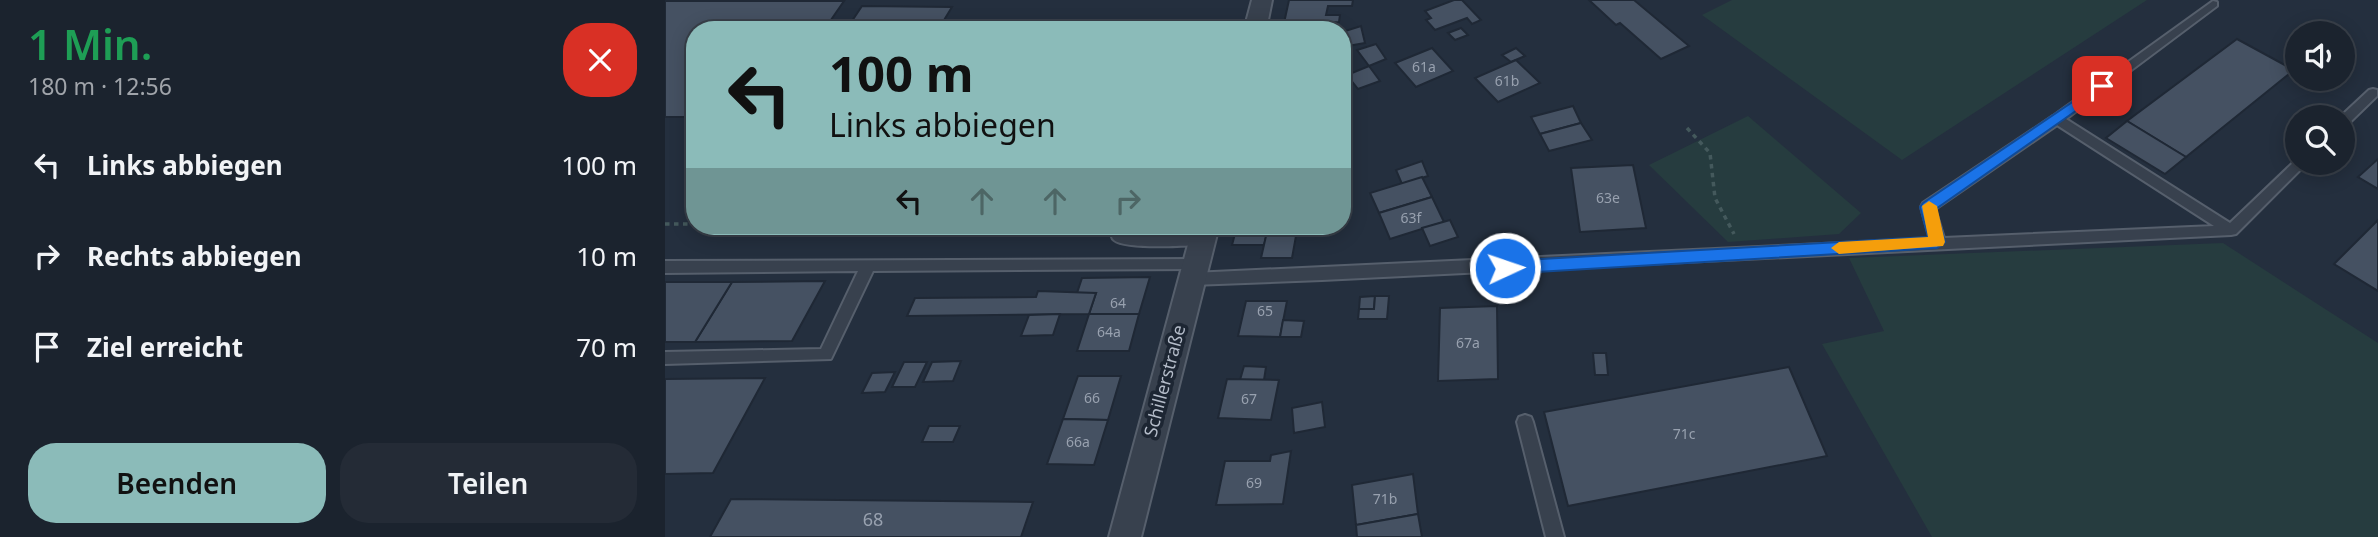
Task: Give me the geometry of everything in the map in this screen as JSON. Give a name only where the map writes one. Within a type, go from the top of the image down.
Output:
[{"type":"street","points":[[1257,21],[1262,0]]},
{"type":"street","name":"Schillerstraße","points":[[1125,537],[1199,252]]},
{"type":"lane","points":[[1937,242],[1928,207],[2057,119],[2213,4]]},
{"type":"lane","points":[[2355,110],[2373,93]]},
{"type":"lane","points":[[2057,119],[2231,230]]},
{"type":"lane","points":[[1119,235],[1128,241],[1199,252],[1479,269],[1937,242],[2231,230],[2288,175]]},
{"type":"lane","points":[[665,267],[868,266],[1199,252]]},
{"type":"lane","points":[[665,358],[826,355],[868,266]]},
{"type":"lane","points":[[1525,422],[1555,537]]},
{"type":"path","points":[[1687,128],[1710,153],[1715,198],[1745,254]]},
{"type":"path","points":[[665,224],[686,224]]},
{"type":"green space","points":[[1732,0],[2147,0],[1902,160],[1702,15]]},
{"type":"green space","points":[[1748,116],[1861,213],[1839,234],[1728,242],[1649,165]]},
{"type":"green space","points":[[2223,243],[2378,343],[2378,537],[1932,537],[1822,344],[1884,331],[1849,258]]},
{"type":"building","points":[[1289,0],[1353,0],[1352,6],[1328,6],[1326,15],[1340,15],[1339,21],[1284,21]]},
{"type":"building","points":[[1454,0],[1462,0],[1481,20],[1472,24],[1467,18],[1435,30],[1426,20],[1431,18],[1425,11]]},
{"type":"building","points":[[1589,0],[1634,0],[1689,46],[1661,59],[1620,23],[1616,25]]},
{"type":"building","points":[[665,1],[844,1],[830,21],[686,21],[686,117],[665,117]]},
{"type":"building","points":[[862,6],[952,7],[943,21],[852,21]]},
{"type":"building","points":[[1361,26],[1365,43],[1351,45],[1351,29]]},
{"type":"building","points":[[1461,28],[1468,35],[1455,40],[1448,33]]},
{"type":"building","points":[[2237,39],[2285,65],[2285,77],[2186,157],[2127,121]]},
{"type":"building","points":[[1376,44],[1386,59],[1369,66],[1357,50]]},
{"type":"building","points":[[1432,48],[1453,71],[1416,87],[1395,63]]},
{"type":"building","points":[[1516,48],[1525,56],[1511,62],[1502,55]]},
{"type":"building","points":[[1516,60],[1540,83],[1498,102],[1475,78]]},
{"type":"building","points":[[1369,66],[1380,81],[1358,89],[1351,80],[1351,73]]},
{"type":"building","points":[[1573,106],[1581,123],[1540,134],[1531,117]]},
{"type":"building","points":[[2127,121],[2186,157],[2165,174],[2106,138]]},
{"type":"building","points":[[1581,123],[1592,140],[1549,151],[1540,134]]},
{"type":"building","points":[[2378,159],[2378,189],[2358,177]]},
{"type":"building","points":[[1422,161],[1428,176],[1402,184],[1396,170]]},
{"type":"building","points":[[1633,165],[1646,228],[1580,232],[1571,168]]},
{"type":"building","points":[[1422,177],[1432,197],[1379,213],[1370,193]]},
{"type":"building","points":[[1432,197],[1444,222],[1390,239],[1379,213]]},
{"type":"building","points":[[1450,220],[1458,237],[1430,246],[1422,228]]},
{"type":"building","points":[[2378,220],[2378,291],[2334,264]]},
{"type":"building","points":[[1235,235],[1267,235],[1264,245],[1232,245]]},
{"type":"building","points":[[1266,236],[1296,236],[1292,258],[1261,258]]},
{"type":"building","points":[[1150,277],[1139,314],[1089,314],[1096,293],[1077,293],[1082,278]]},
{"type":"building","points":[[825,281],[792,341],[695,342],[732,282]]},
{"type":"building","points":[[665,282],[732,282],[695,342],[665,342]]},
{"type":"building","points":[[1038,291],[1096,293],[1089,314],[907,316],[915,298],[1036,297]]},
{"type":"building","points":[[1375,296],[1374,309],[1359,309],[1360,297]]},
{"type":"building","points":[[1375,296],[1389,296],[1387,319],[1358,319],[1359,309],[1374,309]]},
{"type":"building","points":[[1246,301],[1287,301],[1280,337],[1238,336]]},
{"type":"building","points":[[1497,306],[1498,379],[1438,381],[1440,308]]},
{"type":"building","points":[[1060,314],[1053,335],[1021,336],[1029,315]]},
{"type":"building","points":[[1089,314],[1139,314],[1129,351],[1077,351]]},
{"type":"building","points":[[1283,320],[1304,321],[1301,337],[1280,337]]},
{"type":"building","points":[[1593,353],[1606,353],[1608,375],[1595,375]]},
{"type":"building","points":[[961,361],[953,381],[923,382],[932,362]]},
{"type":"building","points":[[904,362],[927,362],[915,387],[892,387]]},
{"type":"building","points":[[1244,366],[1266,367],[1264,380],[1240,380]]},
{"type":"building","points":[[1789,367],[1827,456],[1568,506],[1544,412]]},
{"type":"building","points":[[895,372],[885,392],[862,393],[872,373]]},
{"type":"building","points":[[1078,376],[1121,376],[1108,420],[1063,419]]},
{"type":"building","points":[[765,378],[713,473],[665,474],[665,379]]},
{"type":"building","points":[[1227,379],[1279,380],[1271,420],[1218,418]]},
{"type":"building","points":[[1322,402],[1325,427],[1294,433],[1292,408]]},
{"type":"building","points":[[1063,419],[1108,420],[1094,465],[1047,464]]},
{"type":"building","points":[[929,426],[960,426],[953,442],[922,442]]},
{"type":"building","points":[[1291,451],[1283,504],[1216,505],[1225,461],[1270,461],[1271,455]]},
{"type":"building","points":[[1413,474],[1418,514],[1356,525],[1352,485]]},
{"type":"building","points":[[731,499],[1033,502],[1021,537],[710,537]]},
{"type":"building","points":[[1418,514],[1422,537],[1357,537],[1356,525]]},
{"type":"slow traffic","points":[[1839,248],[1937,242],[1929,206]]},
{"type":"route","points":[[1505,268],[1937,242],[1928,207],[2102,86]]}]
